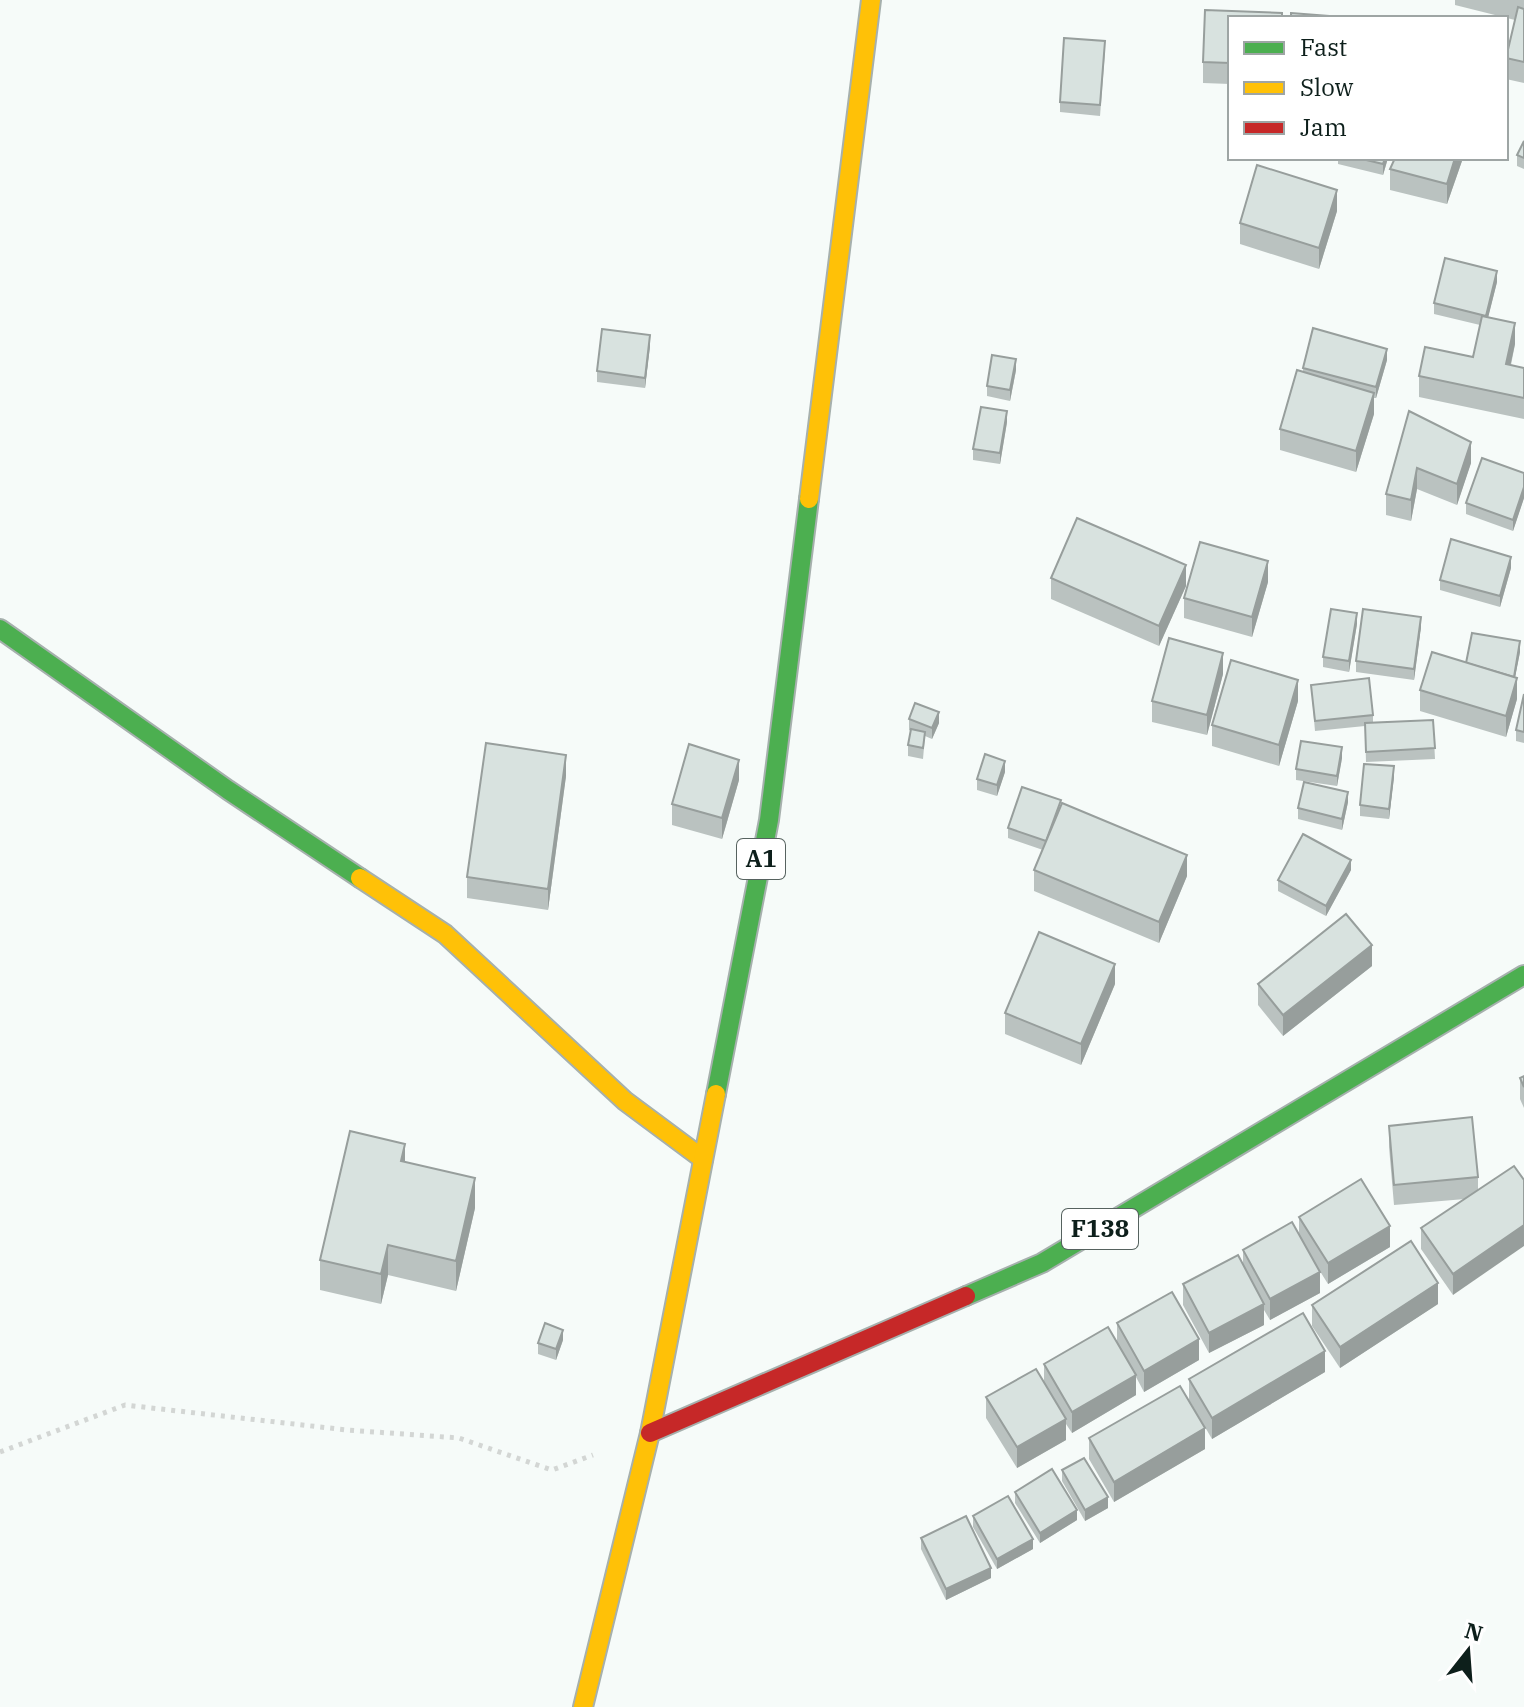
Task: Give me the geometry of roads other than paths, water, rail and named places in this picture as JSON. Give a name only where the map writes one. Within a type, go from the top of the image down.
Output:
[{"type":"main road","name":"A1","points":[[583,1707],[650,1433],[769,820],[871,0]]},
{"type":"main road","points":[[0,629],[228,790],[445,934],[625,1101],[703,1159]]},
{"type":"main road","name":"F138","points":[[650,1433],[1042,1263],[1524,975]]}]
